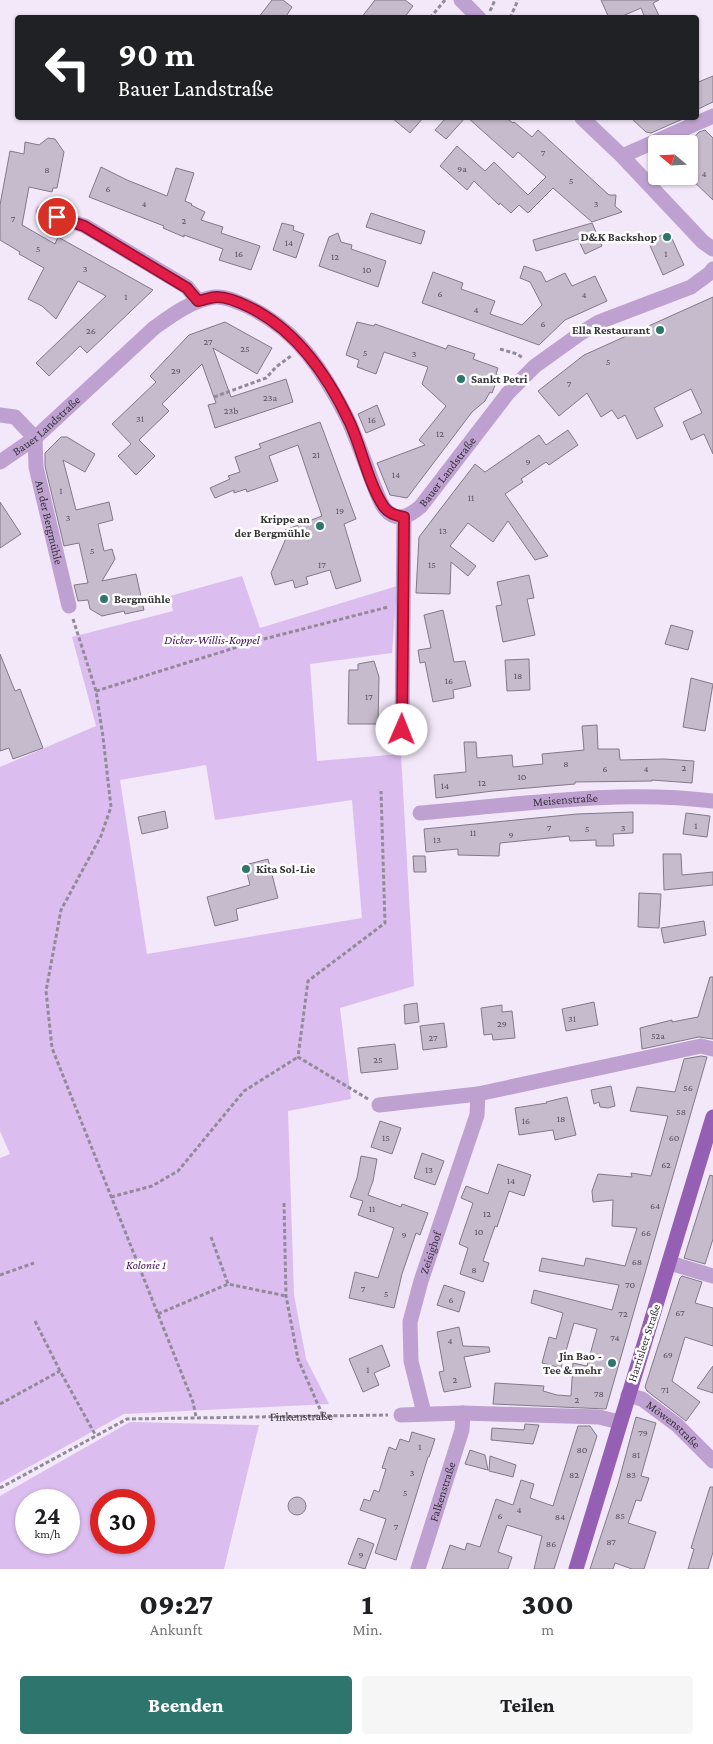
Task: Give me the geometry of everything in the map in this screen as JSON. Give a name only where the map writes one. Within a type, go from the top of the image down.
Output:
[{"type":"main road","name":"Harrisleer Straße","points":[[576,1569],[619,1422],[670,1263],[713,1118]]},
{"type":"street","points":[[461,0],[476,15]]},
{"type":"street","points":[[622,156],[713,116]]},
{"type":"street","points":[[584,120],[622,156],[703,242],[713,249]]},
{"type":"street","points":[[43,212],[84,226],[187,288],[198,301]]},
{"type":"street","name":"Bauer Landstraße","points":[[0,462],[35,438],[154,328],[198,301],[216,297],[234,300],[277,323],[303,347],[326,379],[349,422],[377,494],[386,510],[397,516],[404,517],[413,513],[421,506],[508,393],[535,366],[581,332],[599,322],[691,288],[713,269]]},
{"type":"street","points":[[0,414],[15,418],[35,438]]},
{"type":"street","name":"An der Bergmühle","points":[[35,438],[36,467],[69,606]]},
{"type":"street","points":[[402,730],[404,517]]},
{"type":"street","name":"Meisenstraße","points":[[420,813],[585,799],[681,797],[713,801]]},
{"type":"street","points":[[379,1106],[478,1094],[701,1046],[713,1049]]},
{"type":"street","name":"Zeisighof","points":[[424,1413],[411,1361],[410,1322],[477,1115],[478,1094]]},
{"type":"street","points":[[670,1263],[713,1276]]},
{"type":"street","name":"Möwenstraße","points":[[628,1394],[642,1399],[677,1425],[713,1461]]},
{"type":"street","points":[[401,1414],[463,1413],[599,1416],[619,1422]]},
{"type":"street","name":"Falkenstraße","points":[[418,1569],[462,1430],[463,1413]]},
{"type":"path","points":[[432,15],[445,0]]},
{"type":"path","points":[[511,15],[518,0]]},
{"type":"path","points":[[214,397],[266,378],[276,367],[303,347]]},
{"type":"path","points":[[500,349],[516,354]]},
{"type":"path","points":[[96,691],[260,640],[403,603]]},
{"type":"path","points":[[69,606],[96,691],[112,807],[101,836],[61,910],[46,991],[52,1048],[193,1402],[196,1418]]},
{"type":"path","points":[[298,1057],[308,981],[385,923],[381,790]]},
{"type":"path","points":[[111,1197],[152,1186],[178,1171],[244,1091],[298,1057]]},
{"type":"path","points":[[298,1057],[379,1106]]},
{"type":"path","points":[[284,1203],[286,1296],[298,1359],[322,1416]]},
{"type":"path","points":[[211,1237],[228,1284]]},
{"type":"path","points":[[0,1275],[34,1263]]},
{"type":"path","points":[[158,1314],[228,1284],[286,1296]]},
{"type":"path","points":[[35,1320],[60,1371],[96,1436]]},
{"type":"path","points":[[0,1404],[60,1371]]},
{"type":"path","name":"Finkenstraße","points":[[0,1488],[127,1418],[401,1414]]},
{"type":"green space","points":[[242,576],[260,628],[397,586],[392,653],[310,664],[317,761],[401,754],[414,986],[340,1008],[351,1099],[288,1111],[294,1295],[306,1359],[329,1404],[124,1414],[0,1483],[0,1158],[10,1154],[0,1131],[0,767],[96,726],[72,637],[173,611],[170,596]],"holes":[[[206,765],[215,820],[352,800],[362,918],[147,954],[120,780]]]},
{"type":"green space","points":[[130,1422],[259,1425],[224,1569],[0,1569],[0,1496]]},
{"type":"building","points":[[272,0],[283,0],[292,7],[287,15],[260,15]]},
{"type":"building","points":[[375,0],[405,0],[413,6],[406,15],[363,15]]},
{"type":"building","points":[[601,0],[659,0],[653,3],[659,15],[644,15],[641,8],[625,15],[608,15]]},
{"type":"building","points":[[713,76],[713,102],[699,109],[699,82]]},
{"type":"building","points":[[394,120],[421,120],[410,133]]},
{"type":"building","points":[[444,120],[463,120],[446,139],[435,130]]},
{"type":"building","points":[[470,120],[509,120],[532,137],[538,130],[609,195],[616,195],[615,206],[622,212],[592,222],[553,188],[528,213],[519,205],[511,213],[500,203],[499,205],[474,181],[467,190],[440,166],[457,146],[485,171],[494,162],[528,195],[546,177],[518,152],[513,158]]},
{"type":"building","points":[[633,120],[680,120],[651,133],[646,132]]},
{"type":"building","points":[[705,130],[713,138],[713,200],[697,185],[698,135],[696,135]]},
{"type":"building","points":[[48,138],[55,139],[64,152],[57,188],[53,188],[52,192],[29,187],[22,225],[55,244],[58,237],[153,290],[87,353],[80,346],[49,376],[36,363],[106,296],[78,281],[56,319],[42,306],[28,299],[44,268],[19,254],[20,252],[0,240],[0,205],[10,151],[24,154],[25,142],[39,145]]},
{"type":"building","points":[[101,167],[167,196],[176,168],[194,173],[185,201],[205,212],[201,220],[223,227],[221,233],[260,246],[251,270],[219,260],[223,249],[184,235],[184,237],[163,228],[164,226],[89,197]]},
{"type":"building","points":[[371,213],[425,231],[421,244],[366,227]]},
{"type":"building","points":[[282,223],[294,226],[293,230],[304,234],[296,258],[273,250]]},
{"type":"building","points":[[592,223],[602,246],[585,254],[578,239],[536,251],[533,240]]},
{"type":"building","points":[[669,232],[684,265],[663,275],[648,241]]},
{"type":"building","points":[[338,233],[341,242],[352,245],[351,249],[386,261],[378,287],[319,266],[329,237]]},
{"type":"building","points":[[524,266],[541,272],[546,282],[565,273],[572,286],[595,276],[607,301],[565,320],[539,345],[422,303],[433,272],[463,283],[461,289],[495,301],[490,314],[522,325],[542,305],[530,282],[520,278]]},
{"type":"building","points":[[713,297],[713,454],[704,434],[691,440],[683,422],[702,413],[691,389],[654,408],[663,426],[637,439],[625,415],[618,419],[612,410],[601,417],[587,393],[559,416],[538,391],[584,355]]},
{"type":"building","points":[[225,322],[272,348],[257,374],[213,348],[231,397],[286,379],[293,402],[215,428],[208,405],[216,403],[202,364],[162,404],[169,411],[139,440],[155,456],[136,475],[118,456],[131,444],[112,424],[156,382],[150,376],[189,335]]},
{"type":"building","points":[[357,322],[374,326],[375,324],[446,349],[448,345],[475,354],[473,359],[498,368],[496,374],[499,375],[492,393],[490,392],[485,401],[472,412],[407,498],[390,495],[377,463],[425,445],[419,440],[446,406],[422,384],[428,367],[384,352],[376,374],[357,367],[359,360],[346,355]]},
{"type":"building","points":[[377,405],[385,425],[366,433],[358,414]]},
{"type":"building","points":[[320,422],[356,519],[344,524],[361,581],[336,589],[330,570],[306,577],[308,584],[295,588],[293,580],[275,585],[271,573],[287,536],[285,530],[322,516],[298,445],[269,456],[278,481],[247,492],[246,489],[234,493],[234,490],[215,498],[210,488],[230,479],[228,476],[240,472],[235,457],[261,448],[259,444]]},
{"type":"building","points":[[568,430],[578,445],[549,465],[546,462],[521,479],[523,482],[505,494],[548,556],[535,560],[508,521],[493,542],[468,523],[450,546],[476,566],[468,576],[451,562],[450,594],[416,593],[419,537],[475,464],[485,472],[539,435],[546,445]]},
{"type":"building","points":[[61,437],[67,437],[95,454],[85,472],[63,460],[76,510],[109,502],[113,520],[98,524],[104,551],[112,549],[115,559],[102,581],[136,574],[144,610],[125,614],[124,611],[102,616],[90,609],[88,600],[78,601],[74,585],[88,583],[79,543],[64,546],[45,466],[45,453]]},
{"type":"building","points":[[0,502],[21,534],[0,548]]},
{"type":"building","points":[[529,575],[534,598],[527,599],[535,635],[503,642],[496,606],[502,605],[497,582]]},
{"type":"building","points":[[443,610],[454,662],[465,661],[471,686],[453,690],[454,698],[433,702],[425,662],[420,663],[418,650],[431,648],[424,615]]},
{"type":"building","points":[[671,625],[693,631],[688,650],[665,644]]},
{"type":"building","points":[[0,654],[15,691],[20,689],[43,748],[13,759],[9,748],[0,751]]},
{"type":"building","points":[[529,659],[530,690],[507,691],[505,660]]},
{"type":"building","points":[[374,661],[379,677],[378,724],[348,724],[349,670],[358,670],[358,664]]},
{"type":"building","points":[[691,678],[713,684],[705,731],[683,727]]},
{"type":"building","points":[[597,725],[598,749],[619,749],[620,760],[664,759],[694,761],[692,783],[652,780],[575,782],[575,784],[436,798],[434,775],[466,772],[464,742],[476,742],[477,758],[512,755],[513,767],[543,764],[542,754],[584,750],[582,726]]},
{"type":"building","points":[[165,811],[168,828],[142,834],[138,817]]},
{"type":"building","points":[[633,812],[633,833],[613,834],[614,846],[596,846],[596,840],[570,841],[569,836],[500,843],[499,856],[458,855],[458,849],[426,852],[424,829],[577,814]]},
{"type":"building","points":[[686,813],[710,816],[707,837],[683,834]]},
{"type":"building","points":[[663,854],[681,854],[682,875],[713,872],[713,885],[664,890]]},
{"type":"building","points":[[413,856],[425,856],[426,872],[414,872]]},
{"type":"building","points":[[268,859],[278,898],[236,909],[238,920],[215,926],[207,897],[250,885],[245,865]]},
{"type":"building","points":[[639,893],[661,894],[659,928],[638,927]]},
{"type":"building","points":[[704,921],[706,935],[664,943],[661,928]]},
{"type":"building","points":[[710,977],[713,977],[713,1039],[699,1037],[642,1049],[640,1028],[672,1020],[672,1022],[698,1017]]},
{"type":"building","points":[[594,1002],[598,1025],[566,1031],[562,1009]]},
{"type":"building","points":[[417,1003],[419,1022],[405,1024],[404,1005]]},
{"type":"building","points":[[502,1005],[502,1012],[512,1011],[515,1038],[493,1040],[492,1034],[484,1035],[481,1008]]},
{"type":"building","points":[[444,1023],[447,1047],[423,1050],[420,1026]]},
{"type":"building","points":[[395,1044],[398,1069],[361,1073],[358,1048]]},
{"type":"building","points":[[701,1056],[707,1057],[606,1409],[493,1404],[495,1383],[544,1386],[543,1391],[571,1396],[573,1363],[587,1366],[597,1329],[574,1323],[561,1368],[542,1363],[549,1337],[556,1339],[563,1313],[531,1303],[534,1290],[612,1310],[619,1285],[539,1271],[542,1258],[584,1266],[586,1258],[625,1266],[637,1228],[612,1226],[613,1200],[593,1202],[592,1191],[598,1174],[632,1177],[631,1173],[651,1176],[668,1116],[630,1111],[637,1087],[675,1092],[684,1059]]},
{"type":"building","points":[[611,1086],[615,1106],[608,1108],[600,1107],[599,1102],[594,1104],[591,1090]]},
{"type":"building","points":[[567,1097],[576,1135],[555,1140],[553,1130],[519,1135],[515,1108],[547,1103]]},
{"type":"building","points":[[380,1121],[401,1128],[392,1154],[371,1147]]},
{"type":"building","points":[[422,1153],[444,1161],[435,1185],[414,1178]]},
{"type":"building","points":[[361,1156],[377,1159],[368,1195],[401,1207],[402,1204],[428,1213],[420,1235],[416,1233],[402,1274],[394,1308],[349,1298],[355,1272],[378,1278],[394,1228],[358,1215],[363,1201],[350,1197],[357,1178]]},
{"type":"building","points":[[498,1164],[531,1175],[524,1196],[509,1191],[483,1261],[489,1263],[483,1282],[460,1274],[468,1248],[459,1244],[473,1203],[461,1198],[466,1186],[488,1194]]},
{"type":"building","points":[[710,1175],[713,1176],[713,1239],[705,1264],[684,1258]]},
{"type":"building","points":[[682,1276],[702,1282],[695,1303],[713,1308],[713,1346],[685,1337],[672,1381],[700,1402],[686,1421],[647,1391],[645,1387]]},
{"type":"building","points":[[444,1285],[465,1292],[459,1312],[437,1305]]},
{"type":"building","points":[[459,1327],[463,1346],[489,1347],[490,1352],[464,1357],[471,1387],[444,1392],[439,1372],[444,1371],[437,1332]]},
{"type":"building","points":[[382,1345],[390,1366],[374,1373],[379,1385],[363,1392],[349,1359]]},
{"type":"building","points":[[713,1366],[713,1393],[697,1388]]},
{"type":"building","points":[[636,1417],[656,1423],[641,1476],[649,1478],[641,1501],[636,1500],[628,1523],[656,1532],[644,1569],[632,1569],[615,1563],[613,1569],[590,1569],[618,1484]]},
{"type":"building","points":[[525,1424],[539,1425],[533,1444],[491,1440],[492,1428],[524,1430]]},
{"type":"building","points":[[578,1426],[590,1426],[597,1436],[554,1569],[534,1569],[542,1536],[507,1525],[498,1552],[512,1557],[508,1569],[442,1569],[450,1545],[465,1550],[467,1543],[480,1547],[496,1499],[513,1505],[521,1480],[534,1484],[530,1498],[553,1506]]},
{"type":"building","points":[[412,1432],[435,1439],[396,1560],[375,1553],[386,1519],[360,1510],[364,1499],[370,1501],[374,1490],[379,1492],[386,1469],[382,1468],[389,1447],[396,1450],[400,1439],[409,1442]]},
{"type":"building","points":[[470,1450],[485,1455],[488,1470],[465,1464]]},
{"type":"building","points":[[490,1456],[516,1465],[513,1477],[489,1471]]},
{"type":"building","points":[[710,1487],[713,1487],[713,1552],[708,1569],[688,1569],[694,1549],[691,1548]]},
{"type":"building","points":[[297,1497],[303,1500],[306,1506],[303,1512],[297,1515],[291,1512],[288,1506],[291,1500]]},
{"type":"building","points":[[358,1538],[374,1544],[365,1569],[348,1564]]},
{"type":"place","name":"D&K Backshop","points":[[667,237]]},
{"type":"place","name":"Ella Restaurant","points":[[660,330]]},
{"type":"place","name":"Sankt Petri","points":[[461,379]]},
{"type":"place","name":"Krippe an der Bergmühle","points":[[320,526]]},
{"type":"place","name":"Bergmühle","points":[[104,599]]},
{"type":"place","name":"Kita Sol-Lie","points":[[246,869]]},
{"type":"place","name":"Jin Bao - Tee & mehr","points":[[612,1363]]},
{"type":"route","points":[[57,217],[84,226],[187,288],[198,301],[216,297],[234,300],[277,323],[303,347],[326,379],[349,422],[377,494],[386,510],[397,516],[404,517],[402,730]]},
{"type":"park label","name":"Dicker-Willis-Koppel","points":[[212,640]]},
{"type":"park label","name":"Kolonie 1","points":[[146,1265]]}]
